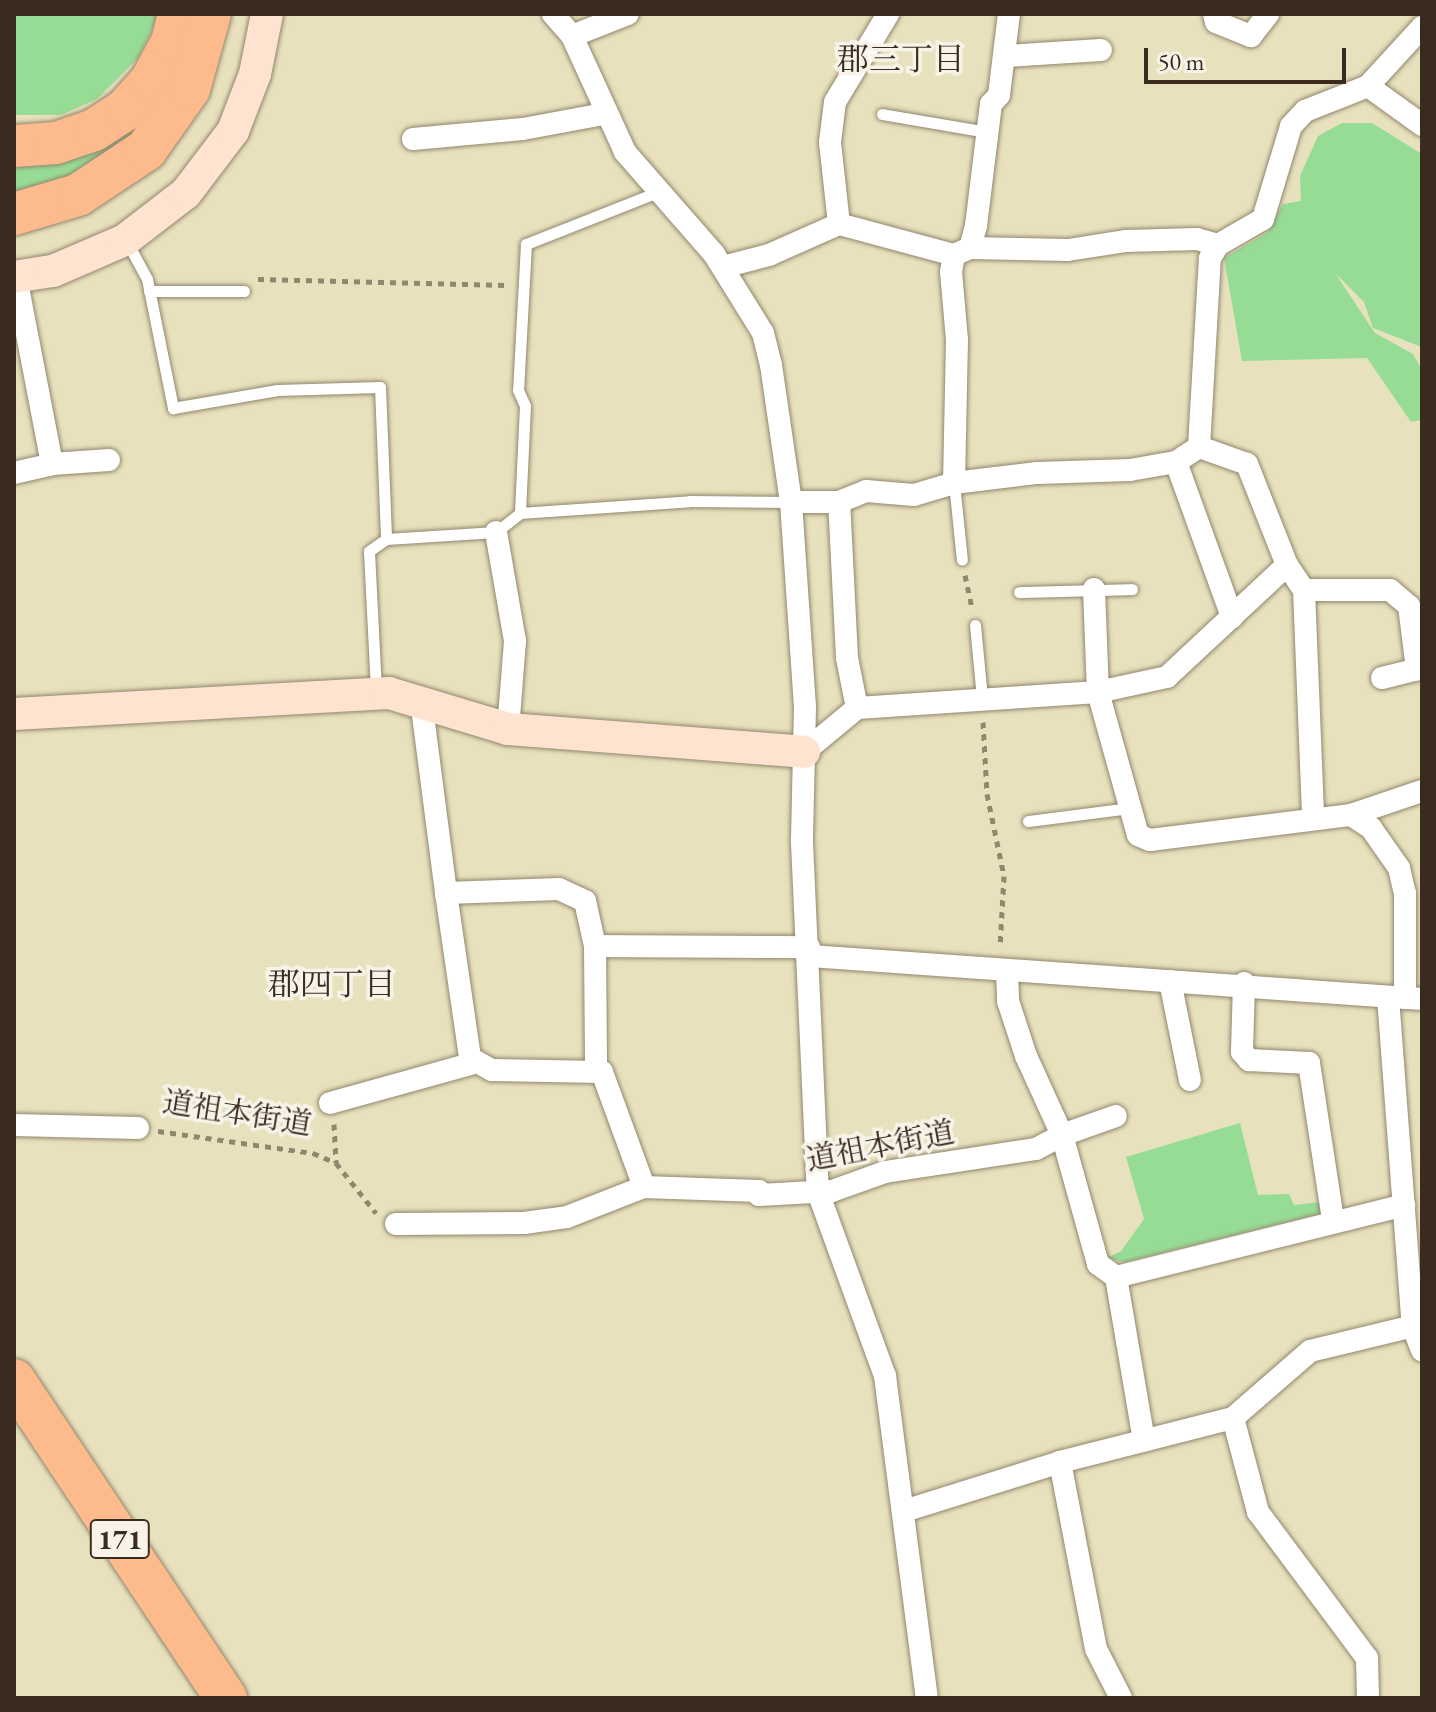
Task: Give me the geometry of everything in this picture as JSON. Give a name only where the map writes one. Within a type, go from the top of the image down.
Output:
[{"type":"highway","points":[[14,146],[56,143],[94,130],[125,110],[151,81],[172,42],[179,14]]},
{"type":"highway","points":[[14,214],[78,195],[146,150],[189,89],[210,14]]},
{"type":"highway","name":"171","points":[[14,1380],[226,1698]]},
{"type":"street","points":[[52,464],[15,277],[53,271],[125,240],[186,193],[233,131],[255,74],[267,14]]},
{"type":"street","points":[[553,14],[572,36],[604,114],[625,152],[723,267],[763,333],[791,502],[804,752],[802,843],[810,951],[818,1192],[885,1376],[927,1698]]},
{"type":"street","points":[[572,36],[628,14]]},
{"type":"street","points":[[839,224],[830,142],[835,102],[888,14]]},
{"type":"street","points":[[954,483],[962,252],[1006,56],[1009,14]]},
{"type":"street","points":[[1214,14],[1216,22],[1251,36],[1268,14]]},
{"type":"street","points":[[1199,447],[1210,258],[1218,245],[1263,219],[1291,126],[1305,111],[1368,86],[1422,27]]},
{"type":"street","points":[[1006,56],[1101,50]]},
{"type":"street","points":[[1368,86],[1422,125]]},
{"type":"street","points":[[413,139],[523,129],[604,114]]},
{"type":"street","points":[[723,267],[769,255],[839,224],[962,252],[1068,250],[1126,241],[1197,239],[1218,245]]},
{"type":"street","points":[[791,502],[839,502],[866,491],[914,495],[954,483],[1176,462],[1199,447]]},
{"type":"street","points":[[1199,447],[1247,464],[1287,565],[1304,590],[1313,818]]},
{"type":"street","points":[[14,473],[52,464],[109,460]]},
{"type":"street","points":[[1176,462],[1232,617]]},
{"type":"street","points":[[839,502],[847,658],[857,708]]},
{"type":"street","points":[[496,532],[515,641],[508,729]]},
{"type":"street","points":[[14,714],[376,693],[421,700],[508,729],[804,752],[857,708],[1098,692],[1167,677],[1287,565]]},
{"type":"street","points":[[1094,589],[1098,692],[1138,835],[1150,840],[1351,815],[1422,791]]},
{"type":"street","points":[[1304,590],[1390,590],[1409,606],[1419,668],[1382,678]]},
{"type":"street","points":[[421,700],[446,893],[474,1063]]},
{"type":"street","points":[[1351,815],[1371,828],[1399,868],[1405,893],[1404,1205],[1422,1350]]},
{"type":"street","points":[[446,893],[572,893],[585,901],[595,946],[596,1070]]},
{"type":"street","points":[[595,946],[810,951],[1003,970],[1244,983],[1405,998]]},
{"type":"street","points":[[1003,970],[1008,1001],[1021,1042],[1062,1135],[1098,1264],[1116,1277],[1144,1441]]},
{"type":"street","points":[[1170,981],[1190,1080]]},
{"type":"street","points":[[1244,983],[1242,1052],[1249,1060],[1309,1063],[1333,1220]]},
{"type":"street","points":[[330,1103],[474,1063],[492,1070],[596,1070],[602,1072],[644,1187]]},
{"type":"street","name":"道祖本街道","points":[[396,1224],[524,1223],[567,1217],[644,1187],[759,1191],[759,1195],[818,1192],[885,1172],[1036,1149],[1062,1135],[1116,1116]]},
{"type":"street","name":"道祖本街道","points":[[14,1125],[138,1128]]},
{"type":"street","points":[[1116,1277],[1333,1220],[1404,1205]]},
{"type":"street","points":[[904,1511],[1060,1462],[1233,1418],[1310,1351],[1418,1326]]},
{"type":"street","points":[[1233,1418],[1258,1512],[1367,1658],[1368,1698]]},
{"type":"street","points":[[1060,1462],[1096,1649],[1121,1698]]},
{"type":"lane","points":[[882,114],[987,132]]},
{"type":"lane","points":[[520,513],[525,406],[518,390],[526,244],[658,192]]},
{"type":"lane","points":[[125,240],[142,265],[173,408],[277,390],[380,387],[386,539]]},
{"type":"lane","points":[[149,291],[244,291]]},
{"type":"lane","points":[[954,483],[962,560]]},
{"type":"lane","points":[[376,693],[369,551],[386,539],[496,532],[520,513],[690,501],[791,502]]},
{"type":"lane","points":[[1019,592],[1132,589]]},
{"type":"lane","points":[[975,625],[982,698]]},
{"type":"lane","points":[[1028,821],[1130,808]]},
{"type":"path","points":[[244,291],[250,279],[472,288],[524,284]]},
{"type":"path","points":[[962,560],[975,625]]},
{"type":"path","points":[[982,698],[987,794],[1004,876],[1003,970]]},
{"type":"path","points":[[330,1103],[339,1148],[336,1163]]},
{"type":"path","name":"道祖本街道","points":[[138,1128],[313,1153],[336,1163],[372,1211],[396,1224]]},
{"type":"green space","points":[[14,14],[159,14],[139,57],[97,99],[61,115],[14,115]]},
{"type":"green space","points":[[1342,123],[1372,123],[1422,154],[1422,347],[1373,328],[1364,302],[1335,273],[1375,333],[1413,354],[1422,370],[1422,420],[1411,422],[1367,358],[1242,361],[1224,258],[1267,233],[1283,204],[1301,201],[1300,176],[1318,136]]},
{"type":"green space","points":[[134,127],[136,135],[80,173],[14,194],[14,165]]},
{"type":"green space","points":[[1240,1123],[1258,1195],[1289,1194],[1294,1205],[1320,1202],[1323,1213],[1124,1262],[1107,1258],[1121,1251],[1144,1219],[1126,1157]]},
{"type":"district","name":"郡三丁目","points":[[901,59]]},
{"type":"district","name":"郡四丁目","points":[[332,984]]}]
